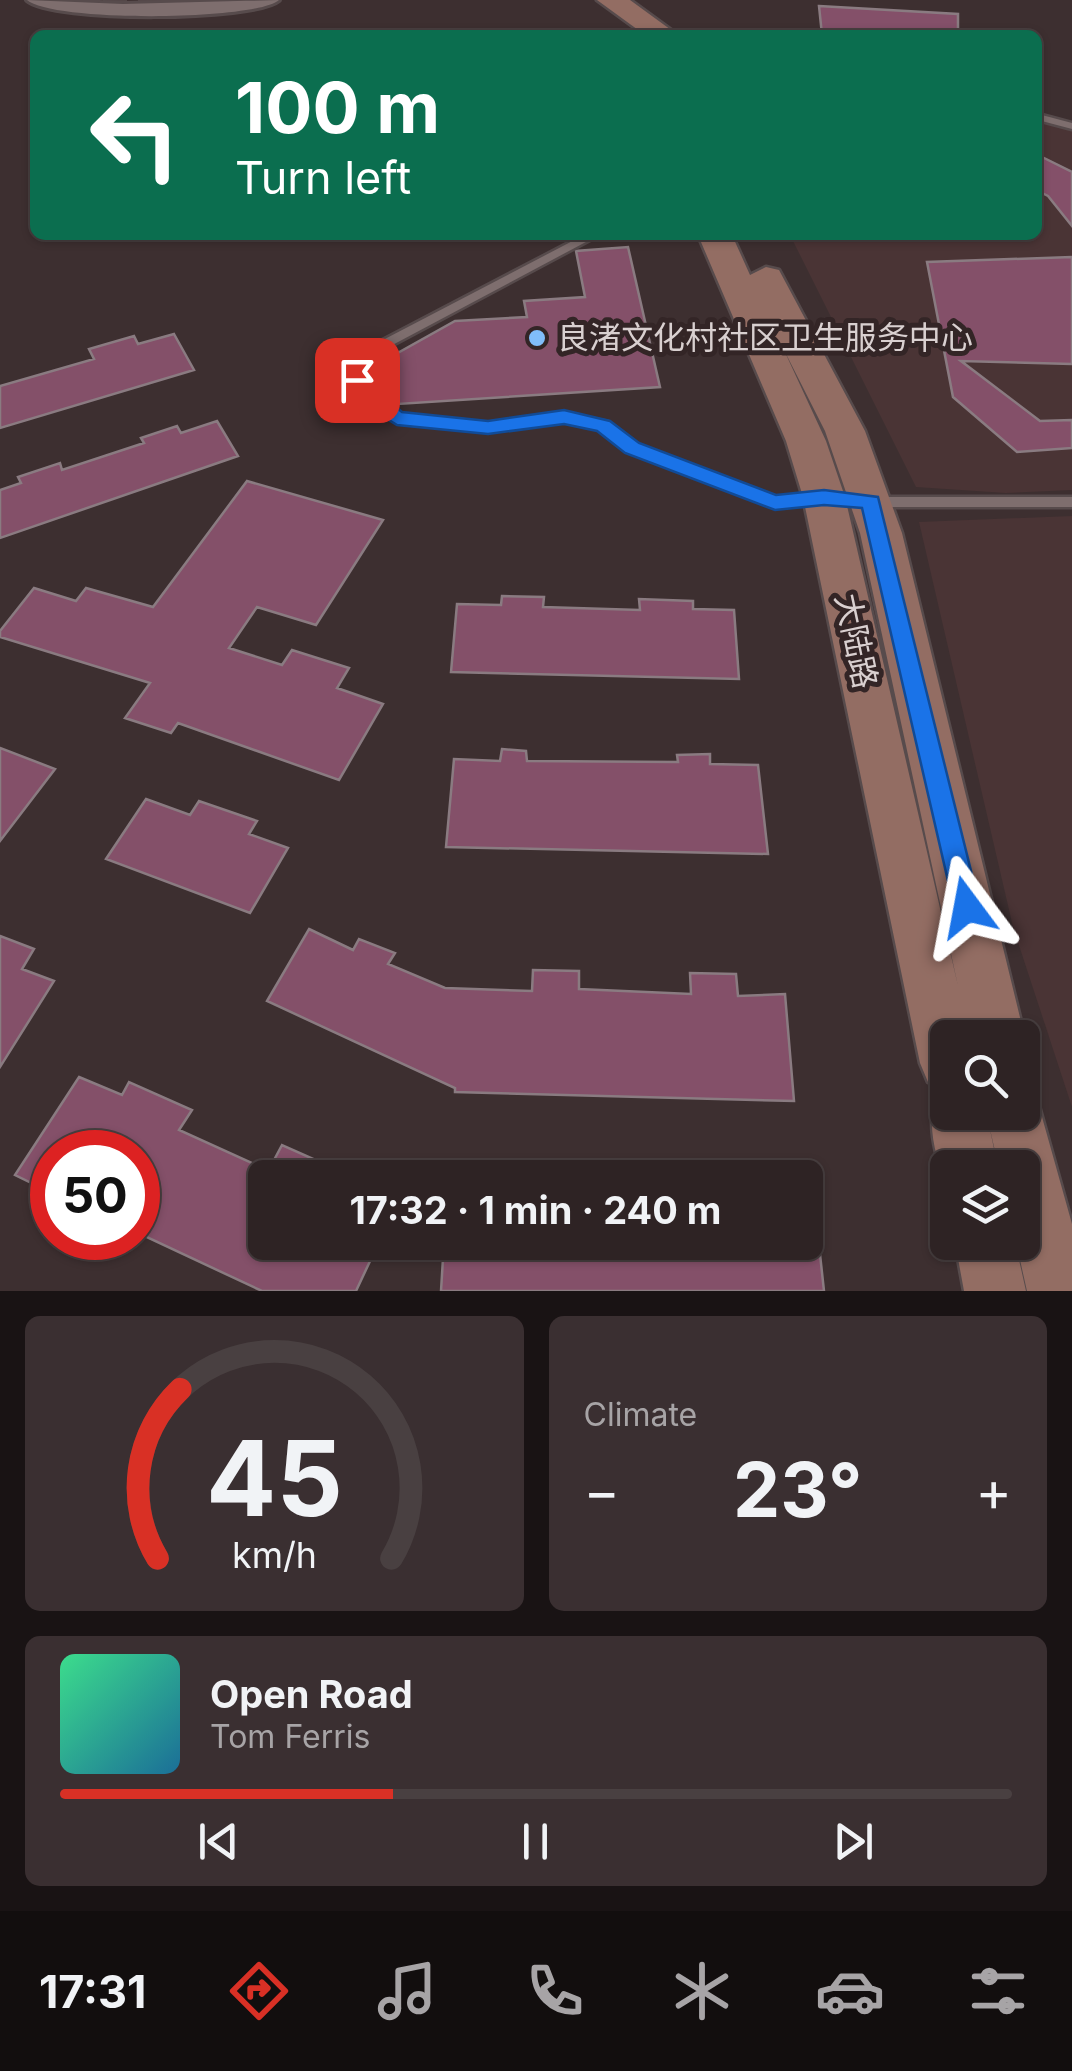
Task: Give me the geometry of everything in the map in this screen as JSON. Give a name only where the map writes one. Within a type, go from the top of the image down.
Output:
[{"type":"main road","points":[[582,0],[626,30]]},
{"type":"main road","points":[[611,0],[656,30]]},
{"type":"main road","name":"大陆路","points":[[717,240],[806,441],[847,500],[991,1020]]},
{"type":"main road","name":"大陆路","points":[[748,240],[845,430],[847,500],[940,1020]]},
{"type":"main road","points":[[1018,1130],[1058,1291]]},
{"type":"main road","points":[[989,1260],[995,1291]]},
{"type":"street","points":[[36,0],[70,8],[144,9],[270,0]]},
{"type":"lane","points":[[1042,118],[1072,126]]},
{"type":"lane","points":[[583,240],[362,356],[357,380],[370,400],[397,418],[488,428],[564,417],[603,426],[632,448],[775,502],[1072,502]]},
{"type":"shaded area","points":[[1042,114],[1072,122],[1072,490],[1006,493],[916,487],[792,240],[1042,240]]},
{"type":"shaded area","points":[[1072,516],[1072,1107],[1013,927],[919,522]]},
{"type":"building","points":[[819,6],[958,14],[958,30],[821,30]]},
{"type":"building","points":[[1042,157],[1072,172],[1072,226],[1042,193]]},
{"type":"building","name":"良渚文化村社区卫生服务中心","points":[[628,247],[660,387],[398,404],[396,354],[455,321],[527,317],[524,301],[585,297],[576,251]]},
{"type":"building","points":[[1072,257],[1072,364],[961,361],[1040,421],[1072,420],[1072,448],[1017,452],[953,397],[927,262]]},
{"type":"building","points":[[174,334],[194,370],[0,428],[0,386],[94,359],[89,349],[134,336],[138,344]]},
{"type":"building","points":[[217,421],[238,456],[0,538],[0,490],[21,483],[18,477],[60,463],[62,470],[144,443],[141,438],[177,426],[181,433]]},
{"type":"building","points":[[247,481],[383,520],[316,625],[257,607],[229,648],[282,665],[292,650],[349,668],[337,688],[383,704],[339,780],[178,723],[171,733],[125,718],[150,683],[0,637],[0,631],[34,588],[76,601],[86,588],[153,607]]},
{"type":"building","points":[[502,596],[544,597],[543,607],[640,610],[639,599],[693,601],[693,609],[734,610],[739,679],[451,672],[457,604],[501,605]]},
{"type":"building","points":[[0,748],[55,769],[0,841]]},
{"type":"building","points":[[502,749],[526,751],[527,761],[678,762],[677,755],[710,754],[710,764],[758,765],[768,854],[446,847],[454,759],[500,761]]},
{"type":"building","points":[[146,799],[190,815],[199,801],[257,821],[249,834],[288,848],[250,913],[106,859]]},
{"type":"building","points":[[309,929],[353,950],[359,939],[395,953],[388,964],[445,988],[532,991],[533,970],[579,971],[579,989],[691,994],[690,973],[736,974],[738,996],[785,994],[794,1101],[455,1092],[455,1088],[267,1001]]},
{"type":"building","points":[[0,936],[34,949],[22,969],[54,981],[0,1067]]},
{"type":"building","points":[[79,1077],[122,1095],[129,1082],[192,1110],[179,1130],[248,1161],[248,1260],[371,1260],[356,1291],[262,1291],[160,1243],[160,1130],[44,1130]]},
{"type":"building","points":[[282,1145],[316,1160],[274,1160]]},
{"type":"building","points":[[30,1152],[30,1182],[15,1175]]},
{"type":"building","points":[[443,1260],[821,1260],[824,1291],[441,1291]]},
{"type":"tunnel","points":[[103,0],[172,0]]},
{"type":"place","name":"良渚文化村社区卫生服务中心","points":[[537,338]]},
{"type":"route","points":[[357,380],[370,400],[397,418],[488,428],[564,417],[603,426],[632,448],[775,502],[824,498],[870,502],[881,533],[967,907]]}]
